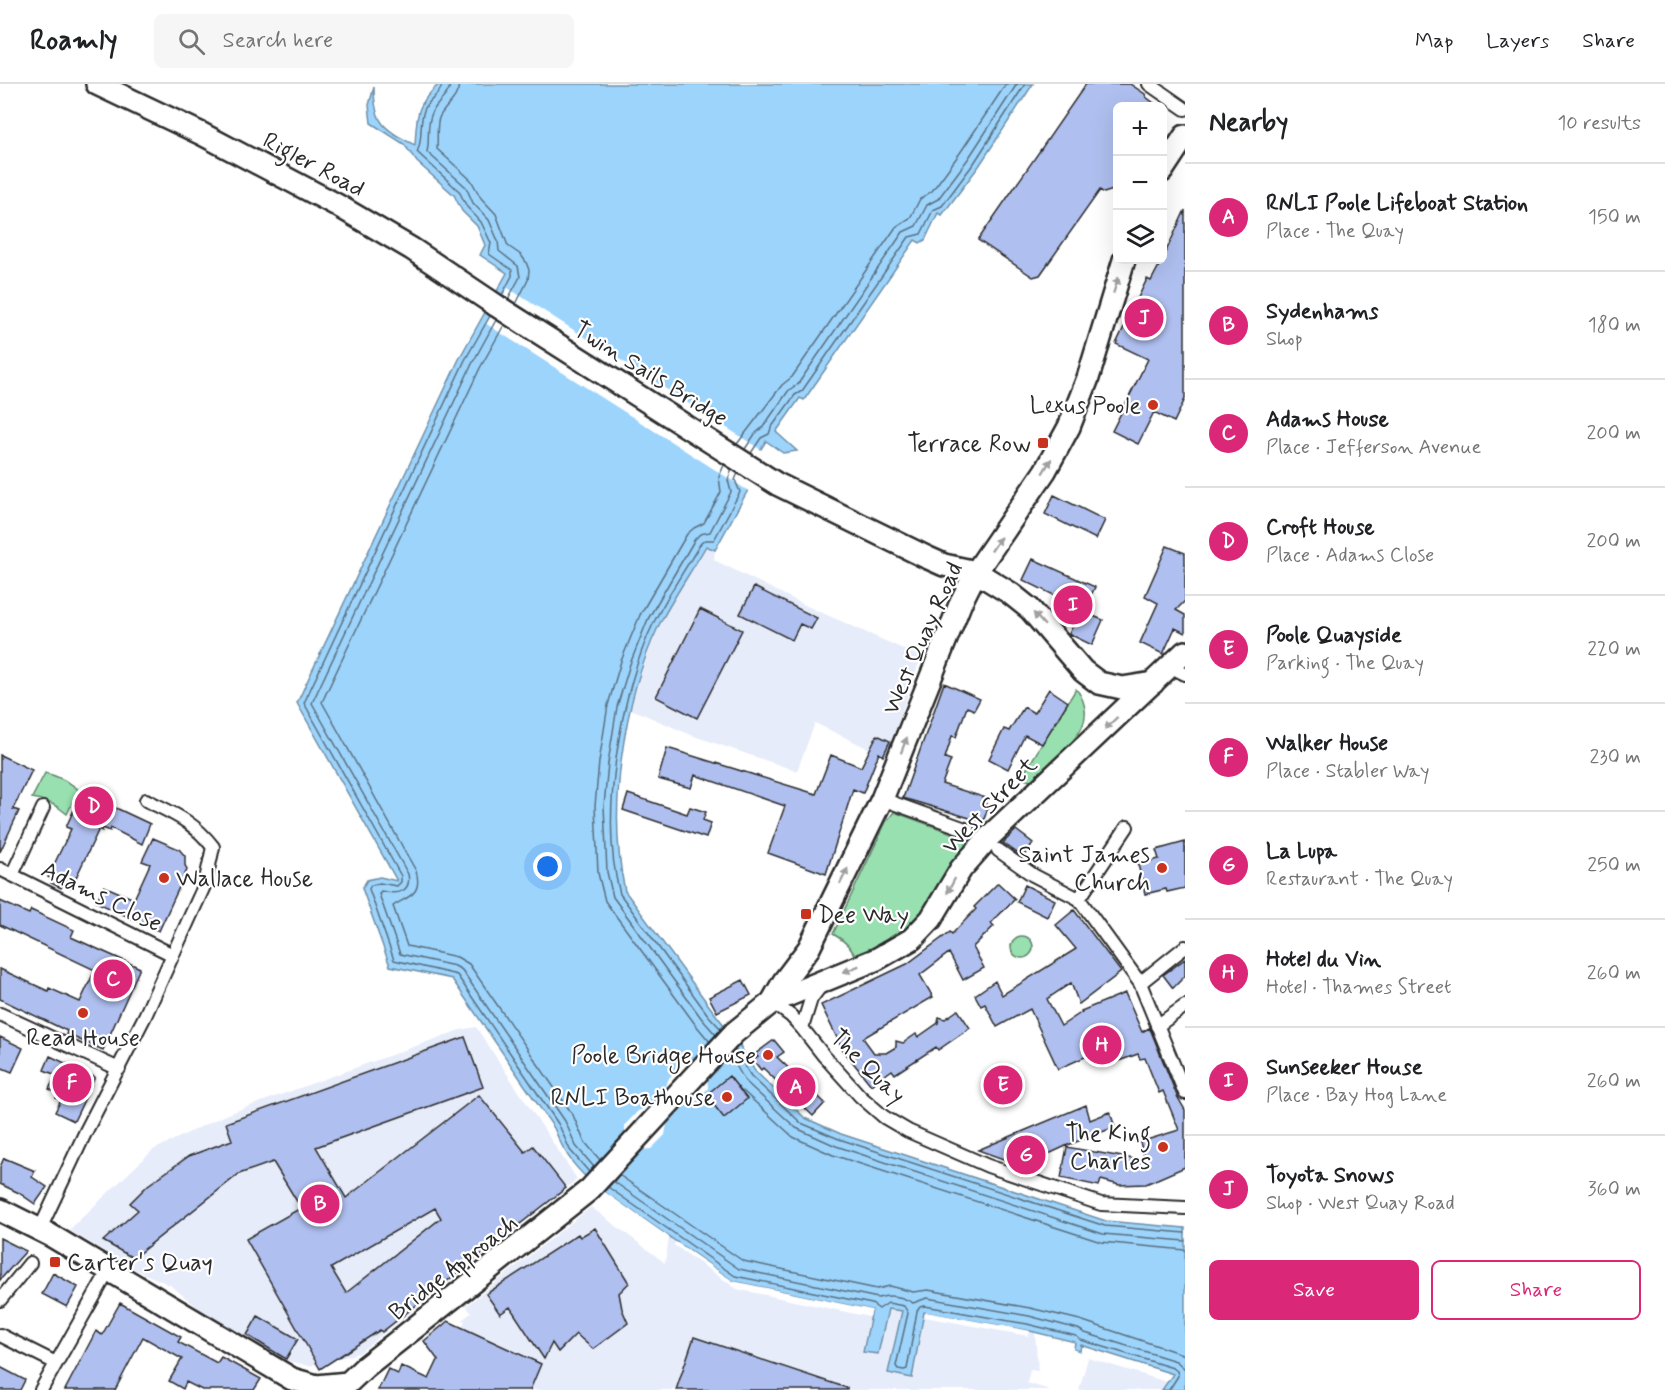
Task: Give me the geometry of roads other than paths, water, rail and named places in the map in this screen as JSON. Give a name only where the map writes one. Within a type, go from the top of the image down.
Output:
[{"type":"highway","name":"Rigler Road","points":[[97,84],[202,134],[337,205],[412,249],[497,306]]},
{"type":"highway","points":[[1167,163],[1185,136]]},
{"type":"highway","name":"West Quay Road","points":[[772,1002],[784,981],[805,954],[882,800],[943,643],[976,572],[1045,471],[1069,427],[1088,378],[1123,264]]},
{"type":"highway","name":"Twin Sails Bridge","points":[[497,306],[777,484],[944,565],[976,572],[1010,593],[1030,609],[1092,679],[1114,688],[1130,688],[1153,683]]},
{"type":"highway","name":"West Street","points":[[772,1002],[877,959],[900,947],[924,928],[939,908],[961,869],[990,836],[1153,683],[1180,664]]},
{"type":"highway","points":[[805,954],[812,971],[826,979]]},
{"type":"highway","name":"Bridge Approach","points":[[345,1388],[365,1367],[589,1190],[734,1033],[772,1002]]},
{"type":"highway","points":[[0,1210],[40,1230],[292,1379],[317,1386],[345,1388]]},
{"type":"street","points":[[1149,84],[1185,108]]},
{"type":"street","points":[[40,1230],[86,1131],[119,1069],[205,884],[213,847],[201,832],[186,820],[146,800]]},
{"type":"street","points":[[882,800],[968,830]]},
{"type":"street","name":"Adams Close","points":[[12,875],[43,808]]},
{"type":"street","points":[[1079,899],[1127,827]]},
{"type":"street","points":[[998,850],[1032,875],[1079,899],[1140,983],[1185,1093]]},
{"type":"street","name":"Adams Close","points":[[0,869],[173,955]]},
{"type":"street","points":[[1140,983],[1185,947]]},
{"type":"street","points":[[802,1028],[812,999],[826,979]]},
{"type":"street","name":"The Quay","points":[[772,1002],[791,1016],[860,1096],[884,1117],[938,1146],[987,1166],[1101,1204],[1185,1208]]},
{"type":"street","points":[[1157,1026],[1185,1006]]},
{"type":"street","points":[[0,1014],[119,1069]]},
{"type":"street","points":[[0,1300],[30,1263]]},
{"type":"street","points":[[41,1390],[109,1270]]},
{"type":"street","points":[[0,1335],[56,1363]]},
{"type":"water","points":[[439,84],[1033,84],[979,166],[942,215],[938,213],[925,240],[920,243],[915,240],[804,400],[800,398],[776,432],[797,451],[783,453],[766,441],[741,480],[748,490],[715,550],[706,546],[659,625],[636,687],[622,756],[618,791],[620,859],[625,891],[739,1044],[755,1071],[805,1118],[841,1134],[1106,1221],[1185,1228],[1185,1390],[1162,1390],[1173,1374],[1081,1345],[1080,1351],[1074,1349],[1075,1342],[1026,1330],[924,1312],[912,1378],[888,1373],[902,1311],[888,1309],[878,1354],[863,1352],[872,1310],[733,1281],[601,1191],[579,1170],[563,1148],[554,1128],[452,979],[390,966],[362,888],[367,880],[380,877],[397,881],[297,703],[460,357],[507,273],[480,255],[485,245],[477,226],[462,211],[454,195],[417,162],[404,144],[371,123],[369,105],[374,87],[376,109],[383,124],[415,145],[416,126],[421,105]]},
{"type":"place","name":"Toyota Snows","points":[[1144,318]]},
{"type":"place","name":"Lexus Poole","points":[[1153,405]]},
{"type":"place","name":"Terrace Row","points":[[1043,443]]},
{"type":"place","name":"Sunseeker House","points":[[1073,605]]},
{"type":"place","name":"Croft House","points":[[94,806]]},
{"type":"place","name":"Saint James Church","points":[[1162,868]]},
{"type":"place","name":"Wallace House","points":[[164,878]]},
{"type":"place","name":"Dee Way","points":[[806,914]]},
{"type":"place","name":"Adams House","points":[[113,979]]},
{"type":"place","name":"Read House","points":[[83,1013]]},
{"type":"place","name":"Hotel du Vin","points":[[1102,1045]]},
{"type":"place","name":"Poole Bridge House","points":[[768,1055]]},
{"type":"place","name":"Walker House","points":[[72,1083]]},
{"type":"place","name":"Poole Quayside","points":[[1003,1085]]},
{"type":"place","name":"RNLI Poole Lifeboat Station","points":[[796,1087]]},
{"type":"place","name":"RNLI Boathouse","points":[[727,1097]]},
{"type":"place","name":"The King Charles","points":[[1163,1147]]},
{"type":"place","name":"La Lupa","points":[[1026,1155]]},
{"type":"place","name":"Sydenhams","points":[[320,1204]]},
{"type":"place","name":"Carter's Quay","points":[[55,1262]]}]
